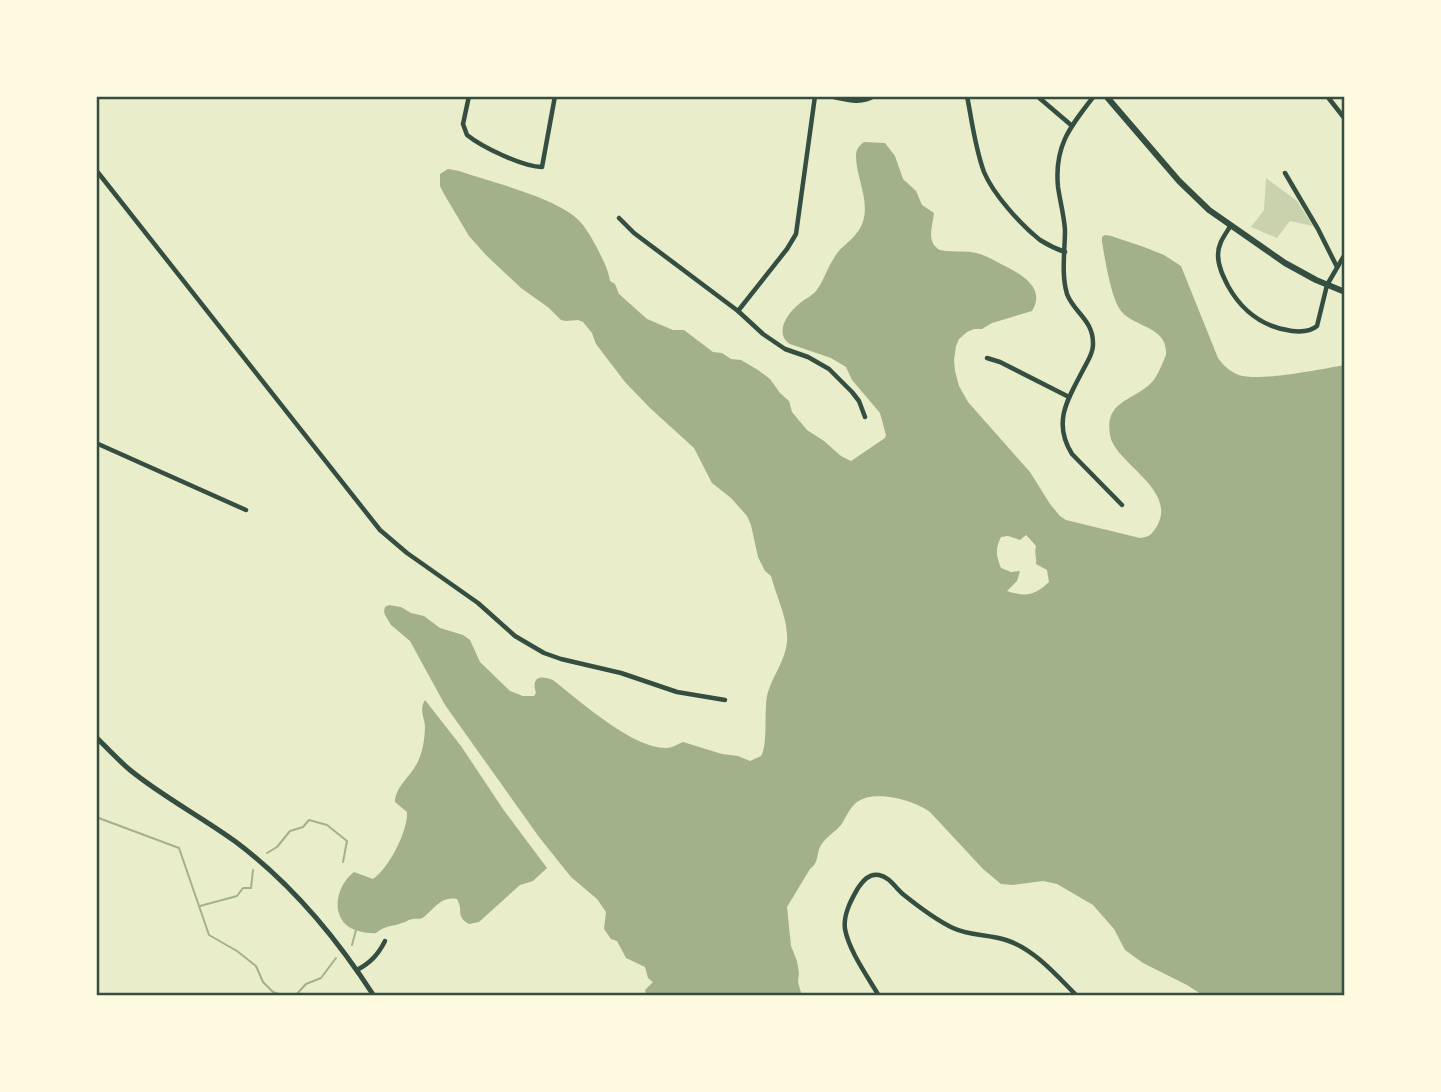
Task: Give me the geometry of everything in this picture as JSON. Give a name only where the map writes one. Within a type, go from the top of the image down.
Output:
[{"type":"main road","points":[[1106,96],[1186,188],[1209,210],[1285,263],[1345,292]]},
{"type":"street","points":[[469,96],[464,130],[470,138],[489,149],[542,167],[555,96]]},
{"type":"street","points":[[738,310],[796,234],[815,96]]},
{"type":"street","points":[[829,96],[851,101],[868,100],[874,96]]},
{"type":"street","points":[[967,96],[980,160],[989,182],[1039,239],[1065,252]]},
{"type":"street","points":[[1037,96],[1071,125]]},
{"type":"street","points":[[1094,96],[1071,125],[1061,146],[1057,171],[1065,226],[1066,290],[1090,326],[1093,344],[1090,357],[1069,397],[1062,427],[1067,445],[1084,468],[1122,505]]},
{"type":"street","points":[[1327,96],[1345,119]]},
{"type":"street","points":[[96,170],[380,530],[407,553],[478,603],[515,636],[544,653],[621,673],[677,692],[725,700]]},
{"type":"street","points":[[1285,173],[1337,267]]},
{"type":"street","points":[[619,218],[634,233],[738,310],[763,334],[785,349],[808,357],[829,369],[859,401],[865,417]]},
{"type":"street","points":[[1231,225],[1219,248],[1219,265],[1242,307],[1274,327],[1309,331],[1317,326],[1327,285],[1345,254]]},
{"type":"street","points":[[987,358],[1069,397]]},
{"type":"street","points":[[96,443],[246,510]]},
{"type":"street","points":[[96,737],[130,770],[165,796],[211,824],[269,868],[316,917],[374,996]]},
{"type":"street","points":[[879,996],[845,929],[846,915],[854,895],[864,880],[874,875],[888,880],[902,894],[950,926],[965,932],[1003,939],[1026,949],[1077,996]]},
{"type":"street","points":[[357,970],[379,953],[385,941]]},
{"type":"shaded area","points":[[864,142],[885,143],[895,156],[903,179],[916,191],[922,205],[934,213],[931,237],[938,249],[983,255],[1023,276],[1034,288],[1036,302],[1032,311],[992,323],[982,329],[974,329],[959,339],[954,360],[955,371],[959,386],[968,402],[1030,472],[1050,504],[1066,520],[1140,538],[1152,533],[1161,513],[1159,500],[1152,488],[1114,445],[1109,424],[1111,415],[1121,403],[1153,380],[1166,355],[1165,345],[1156,333],[1127,317],[1117,305],[1102,242],[1105,235],[1164,255],[1181,266],[1218,358],[1233,372],[1248,377],[1261,377],[1345,365],[1345,996],[1204,996],[1143,963],[1125,950],[1114,929],[1093,905],[1057,884],[1043,881],[1001,884],[983,869],[930,812],[904,800],[873,796],[857,802],[841,825],[825,839],[815,864],[787,907],[791,946],[797,961],[802,996],[647,996],[645,990],[653,982],[648,978],[645,967],[626,958],[617,941],[611,939],[604,929],[606,912],[597,899],[571,877],[539,837],[445,705],[410,641],[391,625],[385,615],[385,607],[389,605],[401,607],[424,616],[440,628],[463,635],[470,640],[480,662],[510,691],[523,696],[534,696],[538,679],[553,680],[607,722],[639,741],[667,748],[683,742],[750,761],[761,756],[767,696],[783,658],[787,634],[771,576],[765,571],[758,557],[747,516],[731,498],[712,483],[694,448],[625,382],[583,322],[561,320],[486,255],[469,236],[444,194],[440,186],[440,174],[448,169],[459,171],[535,196],[574,216],[591,238],[610,281],[615,284],[619,294],[647,319],[673,330],[684,330],[713,352],[741,360],[758,370],[770,379],[789,401],[792,412],[807,430],[851,461],[885,438],[880,413],[852,380],[846,367],[831,358],[790,344],[785,340],[783,329],[790,313],[816,291],[836,254],[862,225],[865,205],[856,156],[857,150]],"holes":[[[1026,535],[1036,546],[1036,564],[1047,570],[1049,582],[1030,594],[1019,594],[1007,591],[1017,581],[1020,571],[1011,572],[1001,568],[997,552],[1001,537],[1020,540]]]},
{"type":"shaded area","points":[[1266,178],[1297,201],[1313,226],[1290,221],[1277,238],[1251,227],[1264,210]]},
{"type":"shaded area","points":[[425,700],[547,868],[533,881],[520,885],[479,922],[469,924],[461,916],[457,899],[447,899],[424,917],[386,927],[376,933],[358,931],[349,927],[339,914],[340,891],[354,872],[373,879],[379,874],[401,839],[407,812],[395,802],[396,796],[422,751],[425,726],[422,710]]},
{"type":"waterway","points":[[96,817],[179,848],[209,935],[256,966],[263,982],[273,992],[284,996]]},
{"type":"waterway","points":[[267,853],[277,847],[290,831],[303,827],[309,820],[327,825],[347,841],[343,862]]},
{"type":"waterway","points":[[200,906],[237,896],[243,888],[251,888],[253,870]]},
{"type":"waterway","points":[[352,945],[356,930]]},
{"type":"waterway","points":[[295,996],[306,984],[321,978],[336,958]]}]
